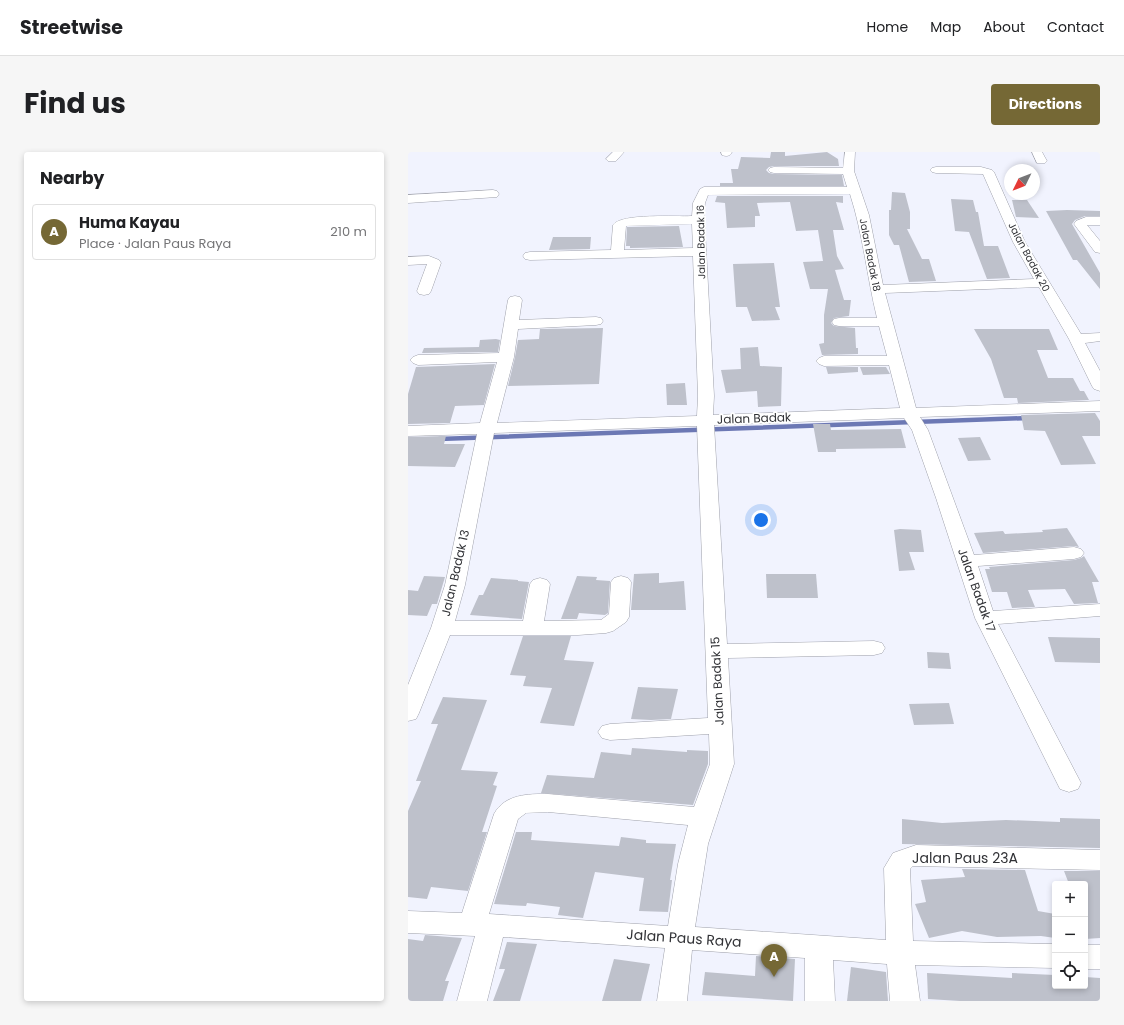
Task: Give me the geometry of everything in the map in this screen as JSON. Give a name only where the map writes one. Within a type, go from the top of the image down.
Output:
[{"type":"street","points":[[774,170],[848,170],[850,152]]},
{"type":"street","name":"Jalan Badak 20","points":[[936,170],[969,165],[988,172],[1019,242],[1076,340],[1100,386]]},
{"type":"street","name":"Jalan Badak 18","points":[[848,170],[863,215],[876,289],[909,413]]},
{"type":"street","name":"Jalan Badak 16","points":[[705,420],[706,396],[699,220],[699,202],[704,191],[854,190]]},
{"type":"street","points":[[408,199],[493,194]]},
{"type":"street","points":[[616,254],[620,225],[622,223],[632,221],[699,220]]},
{"type":"street","points":[[1099,245],[1080,224],[1086,221],[1100,221]]},
{"type":"street","points":[[530,256],[700,252]]},
{"type":"street","points":[[408,261],[433,261],[434,263],[424,291]]},
{"type":"street","points":[[876,289],[1042,283]]},
{"type":"street","name":"Jalan Badak 13","points":[[408,713],[442,628],[455,585],[487,428],[506,356],[515,300]]},
{"type":"street","points":[[512,325],[596,321]]},
{"type":"street","points":[[839,322],[886,322]]},
{"type":"street","points":[[1076,340],[1100,337]]},
{"type":"street","points":[[418,360],[506,356]]},
{"type":"street","points":[[824,361],[896,360]]},
{"type":"street","name":"Jalan Badak","points":[[408,431],[1100,406]]},
{"type":"street","name":"Jalan Badak 17","points":[[909,413],[920,430],[985,618],[1068,783]]},
{"type":"street","name":"Jalan Badak 15","points":[[672,1001],[680,937],[695,843],[722,764],[705,420]]},
{"type":"street","points":[[966,561],[1074,553]]},
{"type":"street","points":[[442,628],[578,628],[606,626],[619,617],[621,582]]},
{"type":"street","points":[[532,628],[540,584]]},
{"type":"street","points":[[985,618],[1100,610]]},
{"type":"street","points":[[716,651],[874,648]]},
{"type":"street","points":[[610,732],[719,725]]},
{"type":"street","points":[[472,1001],[482,925],[507,814],[514,807],[524,804],[548,804],[703,817]]},
{"type":"street","name":"Jalan Paus 23A","points":[[900,952],[897,868],[900,861],[906,857],[916,855],[1100,860]]},
{"type":"street","name":"Jalan Paus Raya","points":[[408,922],[680,937],[900,952],[1052,956]]},
{"type":"street","points":[[819,947],[820,1001]]},
{"type":"street","points":[[900,952],[905,1001]]},
{"type":"street","points":[[1088,957],[1100,957]]},
{"type":"building","points":[[771,152],[785,152],[785,156],[827,152],[838,159],[839,166],[774,166],[769,167],[766,170],[769,173],[774,174],[842,175],[844,186],[720,186],[720,183],[733,183],[731,169],[738,169],[741,157],[770,158]]},
{"type":"building","points":[[892,192],[905,193],[910,212],[910,229],[907,229],[922,259],[929,259],[936,281],[909,282],[899,245],[894,245],[889,235],[889,210],[891,210]]},
{"type":"building","points":[[717,196],[843,196],[843,203],[836,202],[844,230],[833,230],[837,256],[844,269],[835,270],[844,300],[851,300],[849,316],[834,318],[831,323],[834,326],[855,328],[856,348],[858,348],[858,354],[822,355],[819,344],[824,343],[824,315],[828,289],[810,289],[803,262],[823,261],[818,230],[796,231],[790,202],[757,203],[760,216],[755,216],[755,227],[727,228],[725,203],[715,202]]},
{"type":"building","points":[[951,199],[973,200],[976,212],[978,212],[984,246],[998,246],[1010,278],[987,279],[969,232],[955,231]]},
{"type":"building","points":[[1012,200],[1027,200],[1039,218],[1016,217]]},
{"type":"building","points":[[1046,211],[1100,211],[1100,216],[1085,216],[1075,220],[1072,224],[1100,273],[1100,289],[1077,260],[1073,260]]},
{"type":"building","points":[[679,226],[683,247],[630,248],[630,246],[626,246],[627,227]]},
{"type":"building","points":[[553,237],[591,237],[590,249],[549,250]]},
{"type":"building","points":[[774,263],[780,307],[775,307],[780,320],[752,321],[747,307],[736,307],[733,264]]},
{"type":"building","points":[[603,328],[599,384],[508,386],[518,340],[539,339],[540,329]]},
{"type":"building","points":[[974,329],[1049,329],[1058,350],[1037,350],[1048,378],[1073,378],[1080,391],[1084,391],[1089,400],[1018,403],[1017,398],[1004,398],[991,359]]},
{"type":"building","points":[[480,340],[500,340],[498,352],[422,353],[424,348],[479,347]]},
{"type":"building","points":[[758,347],[760,366],[782,367],[781,406],[758,407],[757,391],[726,393],[721,370],[741,369],[740,348]]},
{"type":"building","points":[[495,364],[484,405],[455,406],[450,423],[408,424],[408,394],[416,367]]},
{"type":"building","points":[[826,367],[858,367],[858,372],[828,374]]},
{"type":"building","points":[[860,367],[886,367],[890,374],[863,375]]},
{"type":"building","points":[[685,383],[687,405],[667,405],[666,384]]},
{"type":"building","points":[[1095,413],[1100,421],[1100,436],[1082,436],[1096,464],[1061,465],[1045,431],[1024,430],[1021,415]]},
{"type":"building","points":[[813,424],[830,424],[831,430],[901,429],[906,448],[836,449],[836,452],[818,452]]},
{"type":"building","points":[[446,436],[444,444],[465,444],[455,467],[408,466],[408,437]]},
{"type":"building","points":[[980,437],[991,460],[968,461],[958,438]]},
{"type":"building","points":[[1067,528],[1079,547],[1074,546],[983,553],[974,533],[1003,531],[1005,534],[1043,532],[1042,530]]},
{"type":"building","points":[[894,530],[921,530],[924,552],[909,552],[915,570],[899,571]]},
{"type":"building","points":[[1084,556],[1099,582],[1092,582],[1098,603],[1074,604],[1065,589],[1028,590],[1035,607],[1012,608],[1007,592],[992,592],[985,569],[990,569],[989,567],[1074,560]]},
{"type":"building","points":[[659,573],[659,583],[684,581],[686,610],[631,610],[634,574]]},
{"type":"building","points":[[766,574],[816,574],[818,598],[767,598]]},
{"type":"building","points":[[424,576],[445,577],[437,604],[432,604],[427,616],[408,615],[408,590],[418,591]]},
{"type":"building","points":[[577,576],[597,577],[596,580],[610,581],[608,613],[605,615],[579,613],[577,619],[561,619]]},
{"type":"building","points":[[491,578],[529,582],[522,619],[470,615],[479,595],[483,595]]},
{"type":"building","points":[[523,636],[571,636],[564,660],[594,662],[574,726],[540,723],[552,688],[523,686],[526,676],[510,675]]},
{"type":"building","points":[[1048,637],[1100,638],[1100,663],[1055,662]]},
{"type":"building","points":[[927,652],[949,653],[951,669],[928,668]]},
{"type":"building","points":[[638,687],[678,689],[671,719],[631,719]]},
{"type":"building","points":[[443,697],[487,700],[461,770],[498,772],[493,785],[497,786],[482,832],[487,832],[468,891],[431,887],[427,899],[408,897],[408,811],[421,781],[416,781],[438,724],[431,724]]},
{"type":"building","points":[[949,703],[954,724],[914,725],[909,704]]},
{"type":"building","points":[[632,748],[687,752],[687,750],[708,751],[708,764],[693,805],[541,793],[547,775],[594,778],[601,752],[631,755]]},
{"type":"building","points":[[1060,818],[1100,819],[1100,848],[902,844],[902,819],[942,823],[1006,820],[1060,822]]},
{"type":"building","points":[[516,832],[532,832],[531,840],[619,846],[621,837],[646,840],[646,843],[676,844],[670,880],[672,880],[668,912],[639,911],[644,878],[595,872],[583,918],[558,915],[560,907],[527,903],[526,906],[494,904]]},
{"type":"building","points":[[962,869],[1025,870],[1038,911],[1052,913],[1052,938],[1041,936],[997,937],[962,931],[929,938],[915,904],[926,902],[921,880],[965,877]]},
{"type":"building","points":[[1064,871],[1100,871],[1100,938],[1088,939],[1088,881],[1068,881]]},
{"type":"building","points":[[425,935],[462,938],[445,981],[449,981],[443,1001],[408,1001],[408,939],[423,941]]},
{"type":"building","points":[[507,942],[537,944],[520,1001],[493,1001],[505,969],[499,969]]},
{"type":"building","points":[[756,956],[795,959],[793,1001],[702,995],[705,972],[755,976]]},
{"type":"building","points":[[614,959],[650,964],[641,1001],[602,1001]]},
{"type":"building","points":[[851,967],[886,972],[888,1001],[847,1001]]},
{"type":"building","points":[[927,973],[1012,978],[1012,973],[1052,975],[1052,989],[1088,989],[1088,977],[1100,978],[1100,1001],[960,1001],[928,999]]},
{"type":"waterway","points":[[439,439],[1028,418]]},
{"type":"place","name":"Huma Kayau","points":[[774,977]]}]
